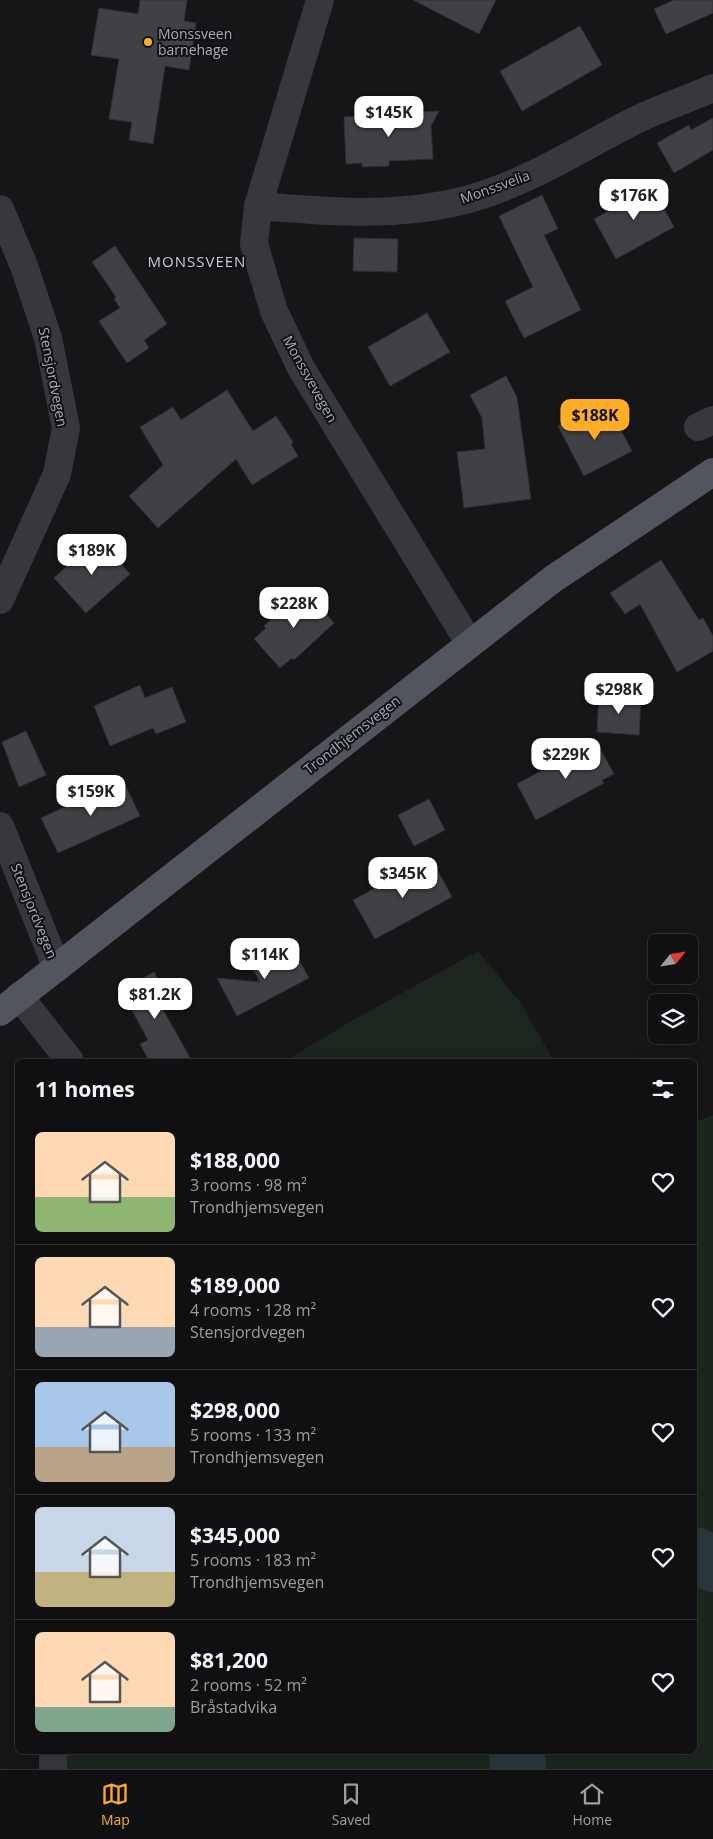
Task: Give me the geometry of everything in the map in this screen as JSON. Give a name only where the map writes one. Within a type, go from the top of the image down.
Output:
[{"type":"main road","name":"Trondhjemsvegen","points":[[10,1004],[553,579],[713,472]]},
{"type":"street","name":"Monssvevegen","points":[[320,0],[258,206],[254,244],[274,311],[301,368],[470,644]]},
{"type":"street","name":"Monssvelia","points":[[258,206],[332,212],[400,212],[469,199],[534,174],[638,119],[713,88]]},
{"type":"street","name":"Stensjordvegen","points":[[0,209],[24,266],[48,338],[66,428],[57,474],[0,600]]},
{"type":"street","name":"Stensjordvegen","points":[[0,826],[57,968]]},
{"type":"street","points":[[10,1004],[68,1059]]},
{"type":"street","points":[[53,1754],[53,1769]]},
{"type":"shaded area","points":[[478,951],[520,1002],[553,1059],[288,1059],[355,1019]]},
{"type":"shaded area","points":[[713,1115],[713,1769],[50,1769],[51,1754],[697,1754],[697,1121]]},
{"type":"building","points":[[140,0],[187,0],[184,21],[196,23],[189,70],[165,66],[153,144],[129,140],[132,122],[109,119],[119,59],[91,55],[99,8],[138,14]]},
{"type":"building","points":[[413,0],[496,0],[479,34]]},
{"type":"building","points":[[674,0],[713,0],[713,13],[666,34],[654,9]]},
{"type":"building","points":[[580,26],[602,65],[522,111],[500,71]]},
{"type":"building","points":[[439,111],[431,126],[433,159],[389,161],[389,166],[362,167],[362,163],[346,164],[344,117]]},
{"type":"building","points":[[713,118],[713,150],[674,173],[657,143],[689,125],[691,130]]},
{"type":"building","points":[[649,181],[674,227],[616,259],[594,219],[627,201],[624,195]]},
{"type":"building","points":[[542,195],[558,229],[544,235],[581,310],[524,338],[505,301],[533,287],[499,216]]},
{"type":"building","points":[[354,238],[398,239],[397,272],[353,271]]},
{"type":"building","points":[[115,246],[167,324],[144,340],[149,348],[127,363],[99,321],[120,308],[114,299],[116,297],[92,262]]},
{"type":"building","points":[[427,313],[450,352],[390,386],[368,347]]},
{"type":"building","points":[[506,376],[517,397],[531,499],[464,508],[457,452],[485,449],[482,418],[470,395]]},
{"type":"building","points":[[227,390],[253,431],[276,416],[293,442],[291,444],[298,456],[252,485],[236,459],[158,528],[129,496],[163,465],[140,427],[173,407],[181,420]]},
{"type":"building","points":[[610,410],[632,451],[584,476],[558,426],[579,415],[584,424]]},
{"type":"building","points":[[98,538],[130,574],[86,613],[54,578]]},
{"type":"building","points":[[661,560],[699,620],[703,618],[713,636],[713,651],[677,672],[640,604],[625,614],[610,593]]},
{"type":"building","points":[[305,589],[334,623],[294,660],[292,658],[280,668],[254,639],[266,628],[264,626]]},
{"type":"building","points":[[140,685],[145,698],[172,687],[186,722],[156,734],[153,728],[110,746],[94,706]]},
{"type":"building","points":[[599,695],[641,698],[639,735],[597,732]]},
{"type":"building","points":[[26,731],[46,775],[19,787],[2,742]]},
{"type":"building","points":[[596,741],[614,774],[602,780],[604,783],[536,820],[517,784]]},
{"type":"building","points":[[123,780],[140,816],[58,853],[41,818]]},
{"type":"building","points":[[429,799],[445,830],[414,846],[398,815]]},
{"type":"building","points":[[431,858],[452,897],[375,939],[353,900]]},
{"type":"building","points":[[290,944],[309,978],[237,1016],[217,978],[260,982],[251,965]]},
{"type":"building","points":[[154,972],[171,1003],[162,1008],[191,1059],[148,1059],[140,1044],[148,1040],[121,990]]},
{"type":"waterway","points":[[697,1556],[713,1564]]},
{"type":"waterway","points":[[517,1754],[518,1769]]},
{"type":"place","name":"Monssveen barnehage","points":[[148,42]]},
{"type":"district","name":"MONSSVEEN","points":[[197,262]]}]
